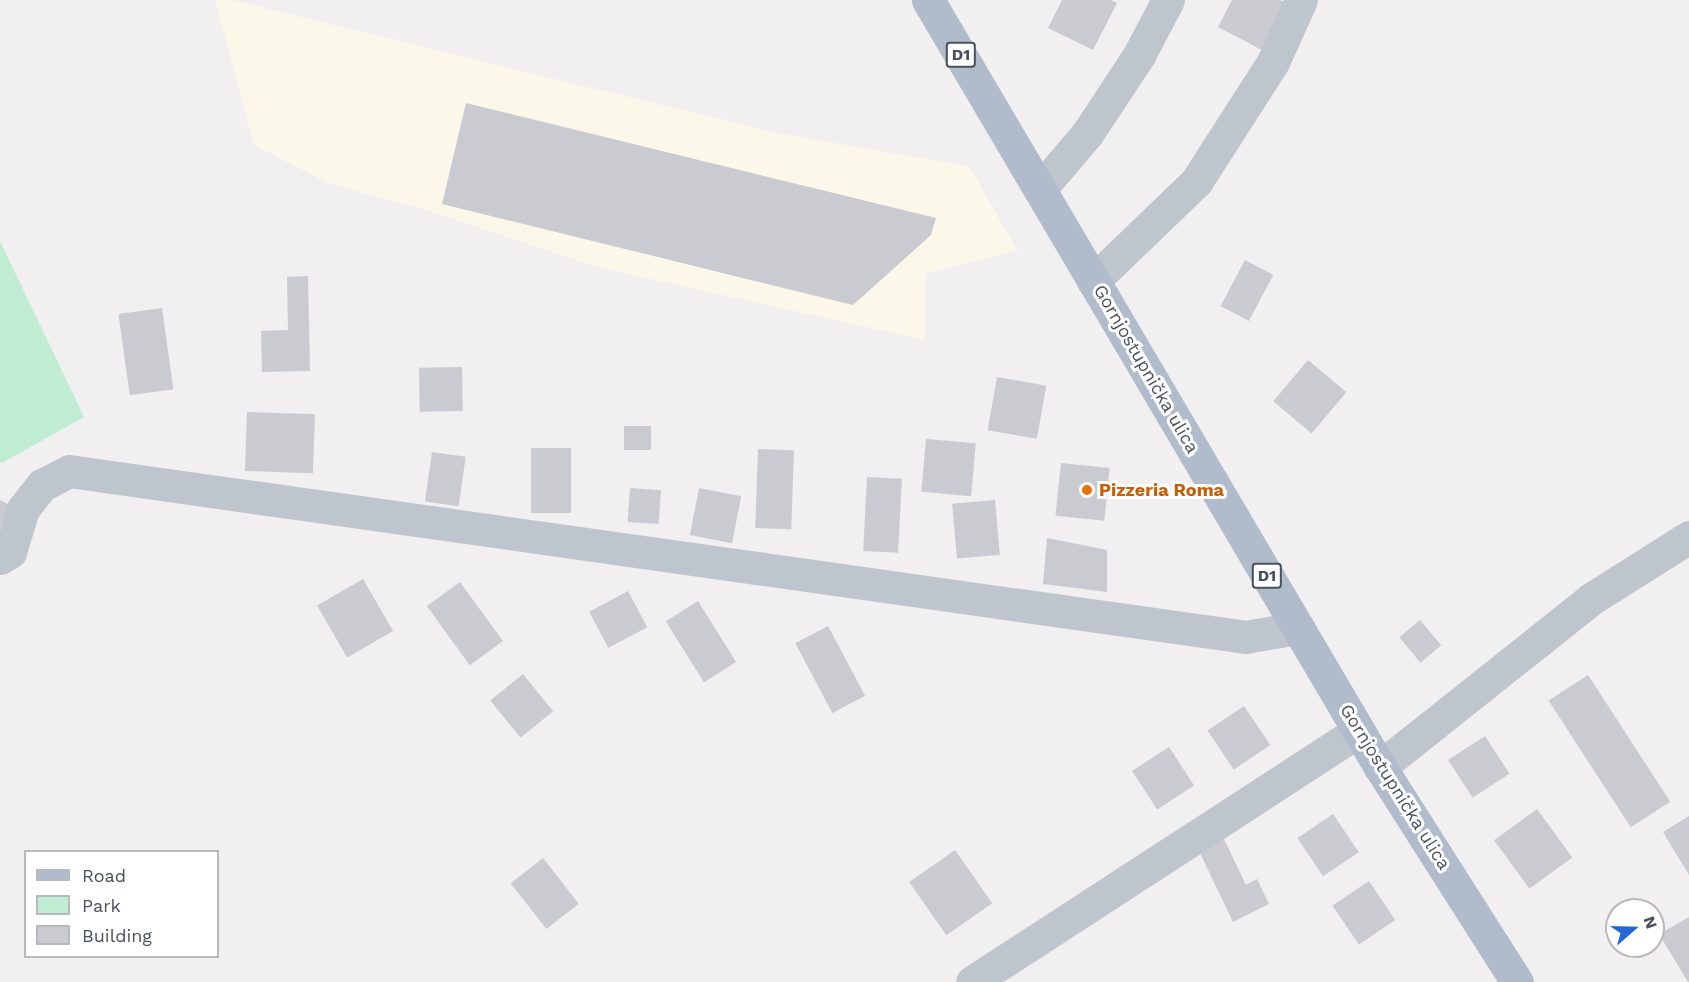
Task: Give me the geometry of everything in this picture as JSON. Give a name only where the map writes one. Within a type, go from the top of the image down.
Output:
[{"type":"main road","name":"Gornjostupnička ulica","points":[[928,0],[1380,767],[1517,982]]},
{"type":"street","points":[[1040,189],[1087,134],[1139,55],[1168,0]]},
{"type":"street","points":[[1093,280],[1196,182],[1273,62],[1301,0]]},
{"type":"street","points":[[0,558],[10,552],[23,509],[42,485],[69,471],[1245,637],[1298,628]]},
{"type":"street","points":[[1380,767],[1591,599],[1689,537]]},
{"type":"street","points":[[972,982],[1359,731]]},
{"type":"shaded area","points":[[215,0],[232,0],[776,133],[969,166],[1017,250],[926,274],[925,340],[597,267],[419,208],[330,184],[254,145]]},
{"type":"green space","points":[[0,241],[84,417],[2,463],[0,462]]},
{"type":"building","points":[[1062,0],[1111,0],[1117,3],[1093,50],[1048,28]]},
{"type":"building","points":[[1232,0],[1280,0],[1286,3],[1262,50],[1218,27]]},
{"type":"building","points":[[466,103],[936,218],[931,235],[853,305],[442,204]]},
{"type":"building","points":[[1245,260],[1273,275],[1249,321],[1221,306]]},
{"type":"building","points":[[308,276],[310,371],[262,372],[261,331],[288,330],[287,277]]},
{"type":"building","points":[[162,308],[173,389],[130,395],[118,314]]},
{"type":"building","points":[[1308,360],[1346,392],[1312,434],[1273,401]]},
{"type":"building","points":[[462,367],[463,411],[420,412],[419,368]]},
{"type":"building","points":[[997,377],[1046,386],[1037,439],[988,430]]},
{"type":"building","points":[[247,412],[315,414],[313,473],[245,471]]},
{"type":"building","points":[[624,426],[651,426],[651,450],[624,450]]},
{"type":"building","points":[[926,439],[976,443],[971,496],[921,492]]},
{"type":"building","points":[[531,448],[571,448],[571,513],[531,513]]},
{"type":"building","points":[[758,449],[794,450],[791,529],[755,528]]},
{"type":"building","points":[[432,452],[466,457],[459,506],[425,502]]},
{"type":"building","points":[[1061,463],[1110,468],[1104,521],[1055,516]]},
{"type":"building","points":[[867,477],[902,479],[898,553],[863,551]]},
{"type":"building","points":[[630,488],[661,490],[659,524],[628,522]]},
{"type":"building","points":[[699,488],[741,496],[732,543],[690,535]]},
{"type":"building","points":[[0,500],[12,506],[0,528]]},
{"type":"building","points":[[995,500],[1000,555],[957,559],[952,504]]},
{"type":"building","points":[[1047,538],[1107,550],[1107,592],[1043,584]]},
{"type":"building","points":[[363,579],[393,631],[347,657],[317,606]]},
{"type":"building","points":[[460,582],[503,641],[470,665],[427,606]]},
{"type":"building","points":[[628,591],[647,627],[608,648],[589,612]]},
{"type":"building","points":[[698,601],[736,662],[704,682],[666,621]]},
{"type":"building","points":[[1420,620],[1441,645],[1421,663],[1399,637]]},
{"type":"building","points":[[828,626],[865,696],[832,713],[795,643]]},
{"type":"building","points":[[523,674],[553,711],[521,738],[490,700]]},
{"type":"building","points":[[1588,675],[1670,802],[1631,827],[1549,701]]},
{"type":"building","points":[[1244,706],[1270,745],[1234,770],[1208,731]]},
{"type":"building","points":[[1485,736],[1510,774],[1473,798],[1448,760]]},
{"type":"building","points":[[1169,747],[1194,786],[1157,810],[1132,771]]},
{"type":"building","points":[[1537,809],[1572,858],[1529,889],[1494,840]]},
{"type":"building","points":[[1333,814],[1359,852],[1323,876],[1297,838]]},
{"type":"building","points":[[1689,816],[1689,875],[1663,832]]},
{"type":"building","points":[[1224,839],[1246,885],[1257,879],[1269,904],[1233,922],[1199,851]]},
{"type":"building","points":[[955,850],[992,903],[946,935],[909,882]]},
{"type":"building","points":[[543,858],[579,904],[546,929],[511,883]]},
{"type":"building","points":[[1369,881],[1395,920],[1359,945],[1333,906]]},
{"type":"building","points":[[1689,917],[1689,982],[1665,944],[1665,931]]},
{"type":"place","name":"Pizzeria Roma","points":[[1087,490]]}]
